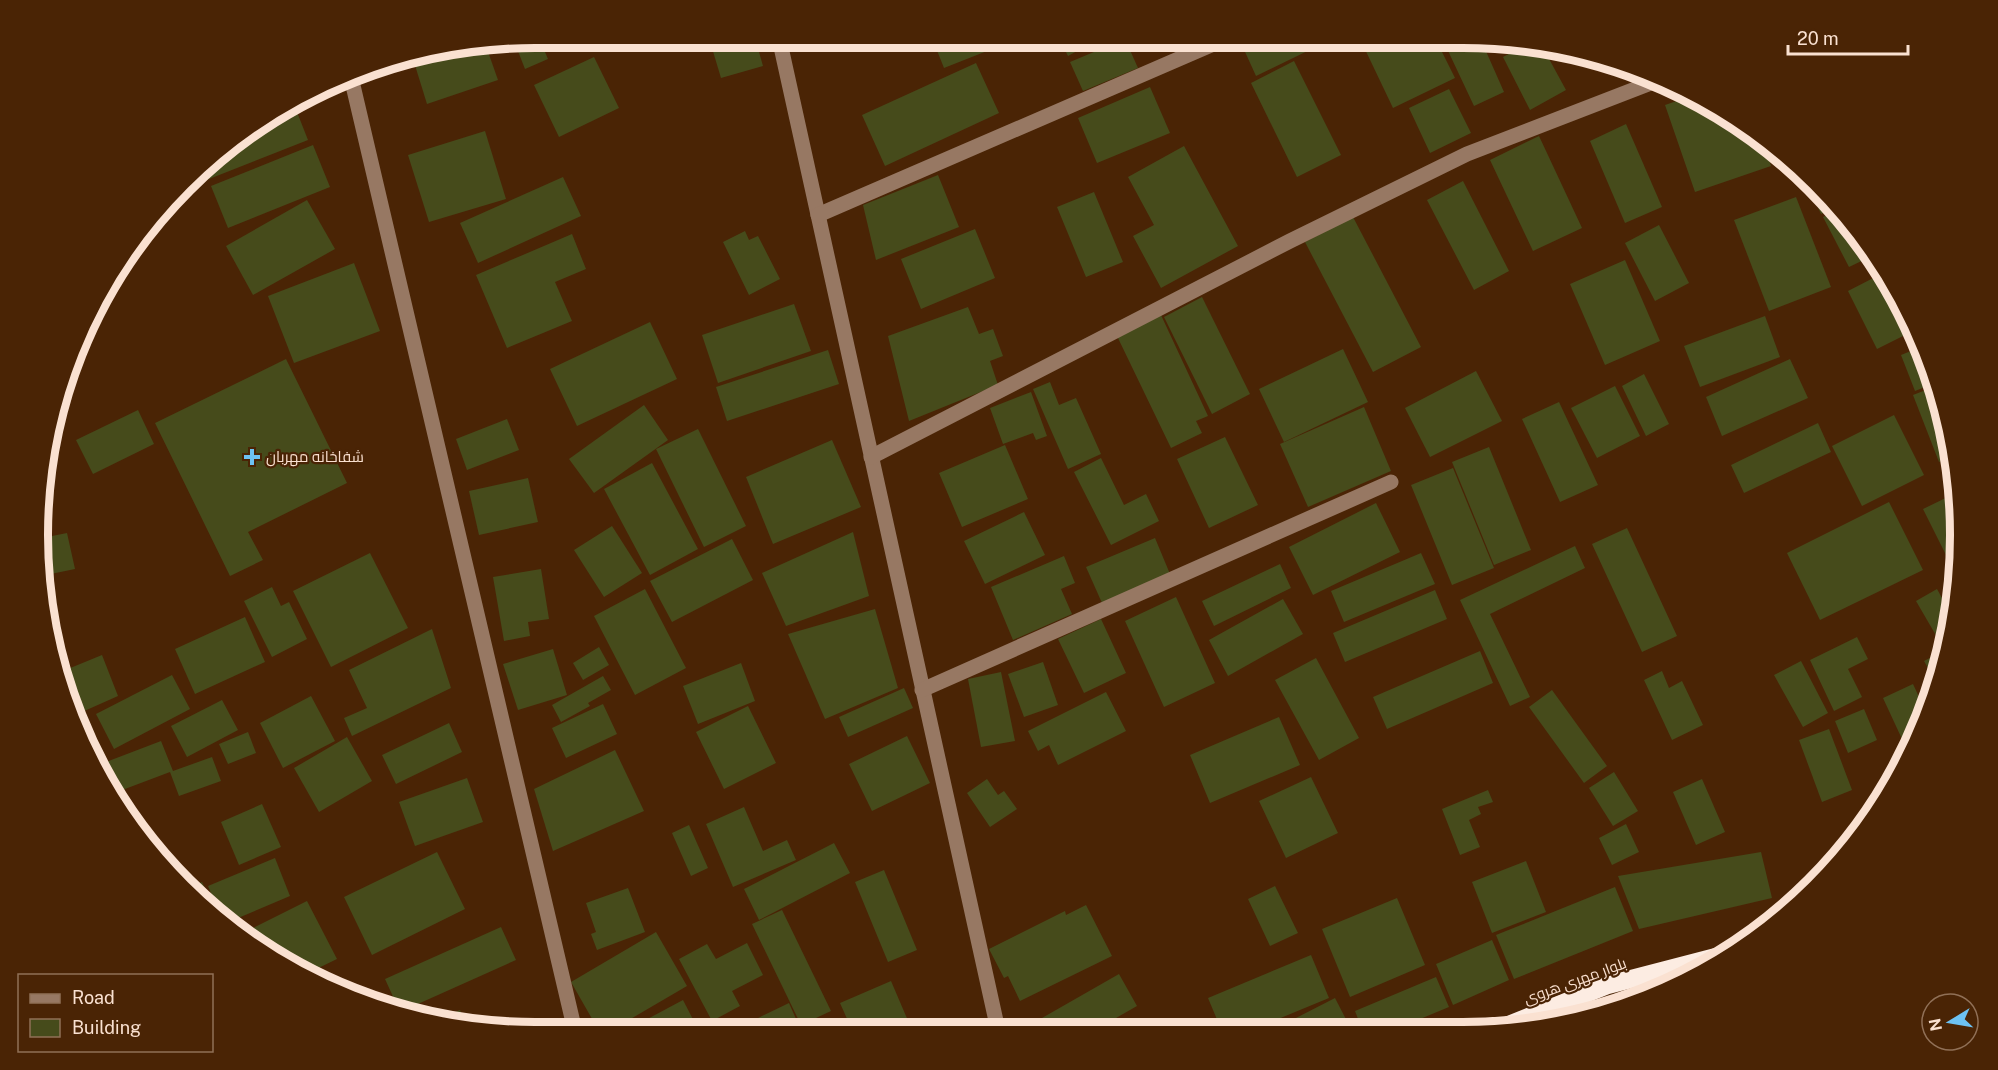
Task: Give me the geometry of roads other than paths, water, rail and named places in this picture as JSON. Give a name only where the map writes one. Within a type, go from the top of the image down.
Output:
[{"type":"highway","name":"بلوار مهری هروی","points":[[1525,1018],[1608,984],[1698,961]]},
{"type":"street","points":[[781,48],[996,1022]]},
{"type":"street","points":[[818,215],[1204,48]]},
{"type":"street","points":[[353,84],[573,1022]]},
{"type":"street","points":[[871,457],[1290,241],[1467,154],[1647,84]]},
{"type":"street","points":[[922,690],[1391,482]]},
{"type":"place","name":"شفاخانه مهربان","points":[[252,457]]}]
